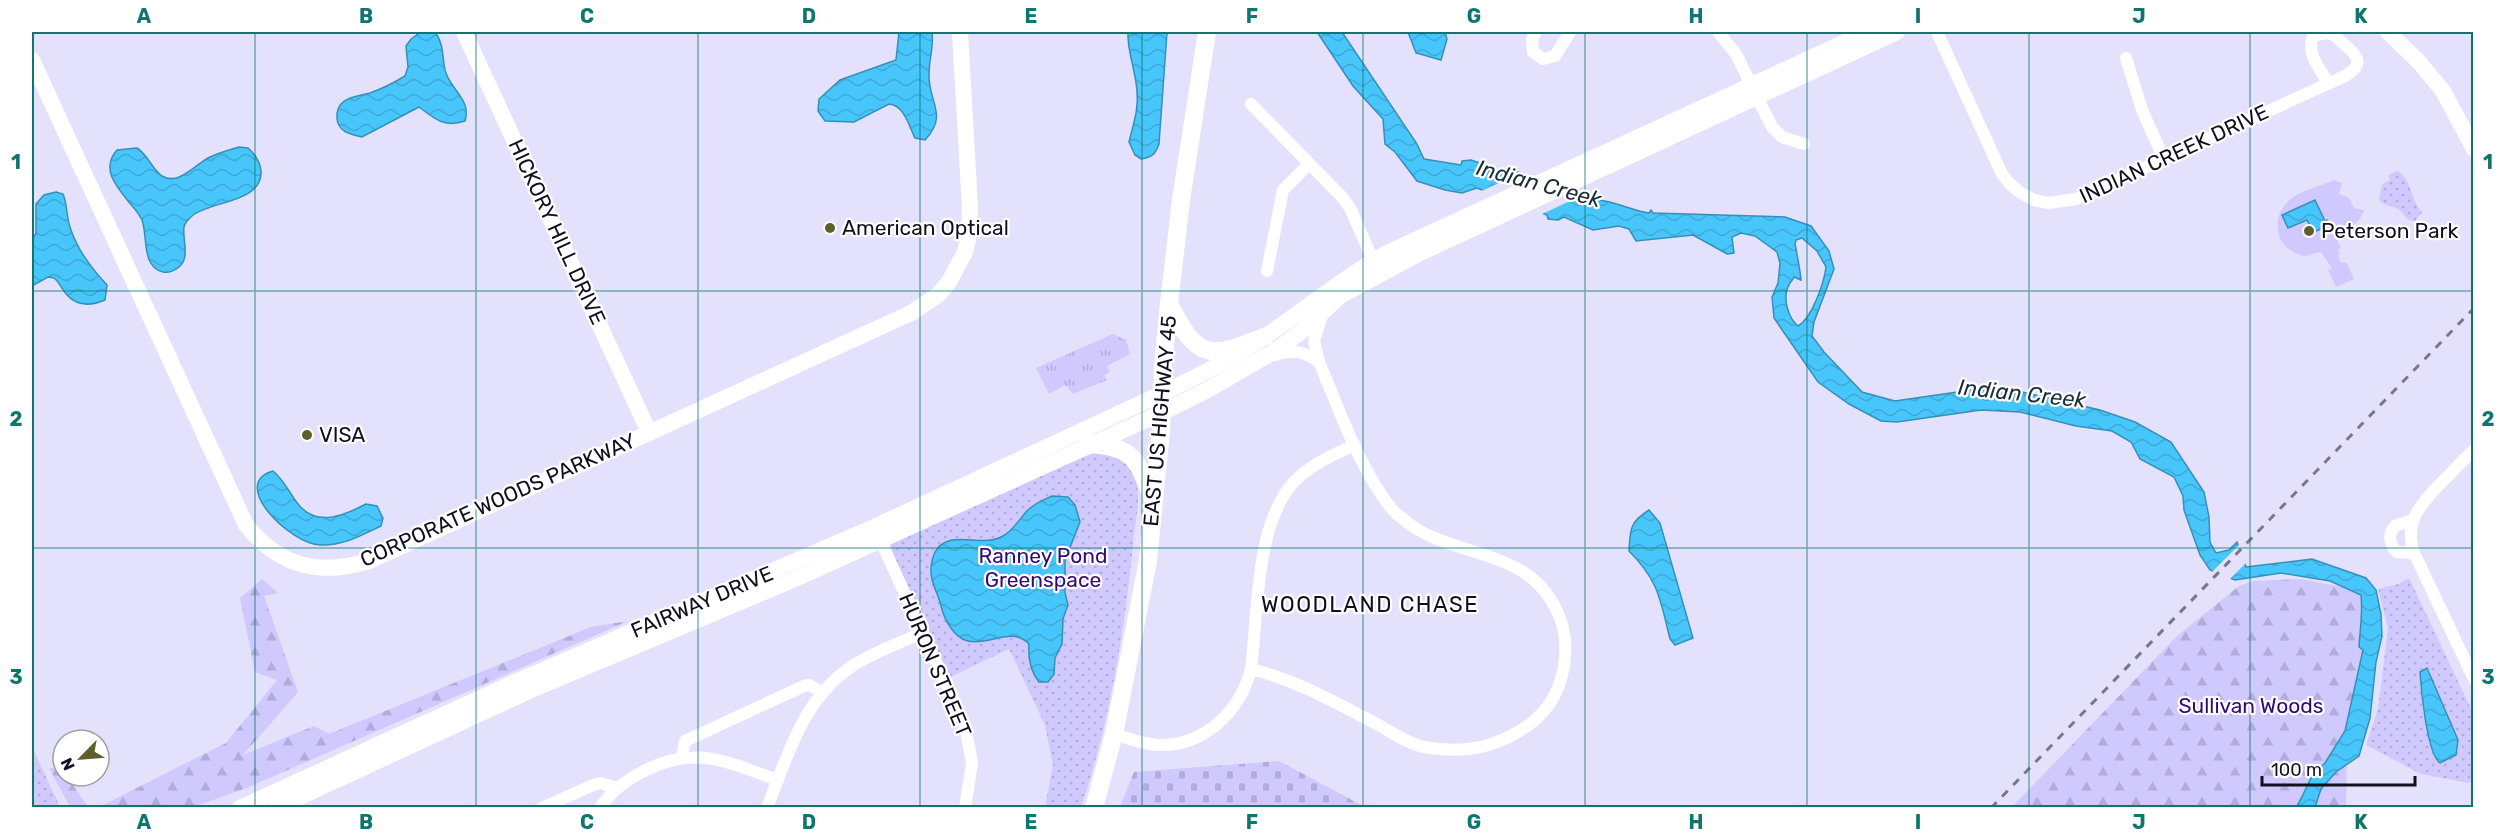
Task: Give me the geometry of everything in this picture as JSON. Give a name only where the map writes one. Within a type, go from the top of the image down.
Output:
[{"type":"main road","name":"HICKORY HILL DRIVE","points":[[464,32],[649,432]]},
{"type":"main road","name":"CORPORATE WOODS PARKWAY","points":[[32,60],[241,516],[254,536],[286,560],[322,569],[351,567],[369,561],[911,313],[938,295],[949,282],[965,252],[970,208],[960,32]]},
{"type":"main road","name":"EAST US HIGHWAY 45","points":[[1094,807],[1114,734],[1148,561],[1169,304],[1181,200],[1207,32]]},
{"type":"main road","points":[[1753,91],[1867,32]]},
{"type":"main road","points":[[1376,267],[1557,180],[1753,91],[1897,32]]},
{"type":"main road","points":[[2388,32],[2446,88],[2474,124]]},
{"type":"main road","points":[[2404,32],[2436,67],[2474,149]]},
{"type":"main road","name":"FAIRWAY DRIVE","points":[[240,807],[511,684],[1161,413],[1275,351],[1302,332],[1326,307],[1376,267]]},
{"type":"main road","name":"FAIRWAY DRIVE","points":[[276,807],[529,692],[795,579],[877,533],[1200,375],[1376,267]]},
{"type":"main road","points":[[1169,304],[1184,333],[1196,347],[1214,352],[1236,349],[1266,336]]},
{"type":"main road","points":[[1089,444],[1108,445],[1127,453],[1143,474],[1154,501]]},
{"type":"street","points":[[1536,32],[1532,39],[1533,52],[1543,59],[1549,59],[1561,48],[1570,32]]},
{"type":"street","points":[[1718,32],[1736,54],[1772,127],[1782,137],[1804,144]]},
{"type":"street","name":"INDIAN CREEK DRIVE","points":[[1936,32],[2002,174],[2021,193],[2034,200],[2049,203],[2065,202],[2328,83]]},
{"type":"street","points":[[2126,58],[2142,110],[2164,159]]},
{"type":"street","points":[[1251,104],[1343,198],[1350,208],[1376,267]]},
{"type":"street","points":[[1267,271],[1283,190],[1309,164]]},
{"type":"street","points":[[1251,669],[1282,677],[1309,688],[1421,746],[1455,752],[1478,748],[1506,739],[1531,725],[1549,705],[1563,674],[1566,657],[1562,620],[1550,595],[1511,563],[1424,535],[1392,510],[1355,446],[1319,362],[1314,341],[1318,323],[1326,307]]},
{"type":"street","points":[[1227,379],[1235,380],[1244,376],[1275,355],[1288,351],[1300,351],[1319,362]]},
{"type":"street","points":[[1114,734],[1143,743],[1160,745],[1178,743],[1195,738],[1221,721],[1235,706],[1247,684],[1251,669],[1266,537],[1275,508],[1293,483],[1316,465],[1355,446]]},
{"type":"street","points":[[2474,450],[2423,501],[2412,520],[2410,534],[2414,553],[2474,680]]},
{"type":"street","points":[[2412,520],[2395,526],[2390,538],[2397,552],[2414,553]]},
{"type":"street","name":"HURON STREET","points":[[877,533],[968,736],[972,763],[966,807]]},
{"type":"street","points":[[767,807],[803,721],[822,692],[862,660],[923,632]]},
{"type":"street","points":[[682,757],[685,741],[804,686],[809,685],[822,692]]},
{"type":"street","points":[[600,807],[627,780],[659,763],[682,757],[717,759],[778,780]]},
{"type":"street","points":[[542,807],[593,785],[601,783],[617,788]]},
{"type":"green space","points":[[2397,171],[2406,179],[2415,202],[2422,212],[2415,221],[2409,220],[2398,209],[2379,200],[2382,184],[2390,180],[2388,175]]},
{"type":"green space","name":"Peterson Park","points":[[2334,180],[2342,183],[2339,194],[2349,198],[2354,208],[2364,210],[2356,223],[2335,234],[2341,248],[2338,249],[2340,254],[2338,256],[2341,263],[2346,262],[2354,279],[2336,287],[2328,270],[2332,268],[2321,252],[2303,256],[2291,251],[2280,238],[2278,230],[2280,213],[2291,199]]},
{"type":"green space","points":[[1113,334],[1126,340],[1130,354],[1107,366],[1110,372],[1104,375],[1107,380],[1073,394],[1065,385],[1049,394],[1036,368]]},
{"type":"green space","name":"Ranney Pond Greenspace","points":[[1094,453],[1112,456],[1123,461],[1131,470],[1138,490],[1126,603],[1108,707],[1081,807],[1045,807],[1053,765],[1045,725],[1009,649],[948,678],[892,553],[891,545],[896,538]]},
{"type":"green space","points":[[2409,578],[2473,713],[2473,779],[2469,783],[2421,774],[2366,745],[2378,709],[2388,628],[2378,589],[2398,584]]},
{"type":"green space","points":[[262,579],[278,593],[264,596],[298,692],[243,755],[314,726],[329,734],[591,627],[628,621],[249,787],[194,807],[99,807],[226,743],[277,680],[255,672],[240,598]]},
{"type":"green space","name":"Sullivan Woods","points":[[2301,579],[2367,592],[2375,609],[2347,738],[2346,807],[2011,808],[2177,636],[2239,586],[2252,581]]},
{"type":"green space","points":[[32,747],[60,807],[32,807]]},
{"type":"green space","points":[[1279,761],[1365,807],[1120,807],[1134,772]]},
{"type":"green space","points":[[60,788],[75,788],[88,807],[70,807]]},
{"type":"water","points":[[421,32],[436,33],[439,38],[447,77],[465,106],[465,121],[445,123],[435,119],[419,107],[362,137],[343,130],[337,119],[339,106],[348,99],[375,91],[405,76],[408,67],[406,46]]},
{"type":"water","points":[[899,32],[932,32],[929,69],[937,115],[936,123],[925,140],[915,138],[899,108],[889,104],[854,122],[825,121],[818,111],[819,99],[840,80],[896,60]]},
{"type":"water","points":[[1128,32],[1167,32],[1159,144],[1153,155],[1141,159],[1135,155],[1129,142],[1137,98]]},
{"type":"water","name":"Indian Creek","points":[[1317,32],[1342,32],[1417,144],[1424,159],[1461,165],[1462,161],[1471,160],[1486,165],[1487,170],[1504,174],[1518,172],[1586,196],[1593,201],[1604,201],[1642,212],[1649,213],[1651,210],[1653,213],[1785,217],[1811,226],[1829,251],[1834,269],[1814,322],[1812,336],[1862,392],[1895,401],[1971,390],[2013,390],[2100,410],[2135,422],[2171,442],[2204,492],[2209,517],[2210,542],[2216,553],[2229,550],[2237,542],[2246,567],[2312,559],[2366,578],[2376,590],[2381,614],[2382,636],[2376,662],[2370,718],[2359,756],[2336,772],[2321,789],[2315,807],[2297,807],[2312,776],[2325,763],[2345,731],[2363,650],[2359,647],[2361,595],[2330,581],[2281,573],[2235,580],[2210,570],[2200,555],[2184,510],[2183,496],[2174,477],[2140,459],[2131,442],[2112,431],[2076,426],[2020,412],[1981,410],[1897,422],[1881,421],[1849,404],[1818,382],[1774,318],[1772,297],[1778,283],[1780,263],[1777,252],[1755,236],[1741,233],[1732,237],[1734,253],[1727,254],[1693,235],[1636,241],[1629,229],[1619,226],[1593,230],[1564,217],[1558,220],[1548,219],[1547,215],[1477,188],[1462,193],[1417,181],[1395,152],[1385,144],[1383,119],[1353,86]],"holes":[[[1802,238],[1817,251],[1826,267],[1825,274],[1808,316],[1798,326],[1791,318],[1786,301],[1789,284],[1794,277],[1801,280],[1796,240]]]},
{"type":"water","points":[[1408,32],[1445,32],[1447,39],[1441,60],[1416,53]]},
{"type":"water","points":[[239,147],[248,148],[257,158],[261,171],[259,182],[245,195],[192,216],[184,227],[184,261],[173,271],[163,272],[156,269],[148,258],[142,220],[112,176],[110,163],[112,157],[117,150],[137,148],[162,176],[174,178],[180,177],[208,158]]},
{"type":"water","points":[[56,192],[63,194],[69,226],[77,245],[107,285],[105,300],[90,304],[76,302],[67,295],[54,278],[48,277],[32,286],[32,240],[36,233],[36,204],[44,195]]},
{"type":"water","points":[[2315,200],[2329,225],[2314,232],[2307,220],[2288,228],[2282,215]]},
{"type":"water","points":[[273,471],[298,504],[314,516],[340,515],[366,504],[377,506],[383,518],[381,526],[351,540],[328,545],[308,542],[294,535],[281,525],[260,500],[257,488],[261,478]]},
{"type":"water","points":[[1052,496],[1068,497],[1075,505],[1080,522],[1065,560],[1065,593],[1068,605],[1063,619],[1062,644],[1055,658],[1054,674],[1048,682],[1039,682],[1030,664],[1029,644],[1022,639],[1008,636],[976,642],[963,639],[954,632],[942,611],[932,579],[931,566],[935,552],[941,545],[957,539],[985,540],[1003,536],[1031,508]]},
{"type":"water","points":[[1649,510],[1660,523],[1693,638],[1675,645],[1670,639],[1661,601],[1653,581],[1629,551],[1632,527],[1638,518]]},
{"type":"water","points":[[2427,668],[2458,740],[2456,755],[2440,763],[2435,757],[2428,735],[2423,706],[2420,672]]},
{"type":"pier","points":[[1525,171],[1587,193],[1540,215],[1479,192]]},
{"type":"pier","points":[[2241,543],[2247,562],[2229,580],[2211,573]]},
{"type":"railway","points":[[1991,808],[2474,308]]},
{"type":"place","name":"American Optical","points":[[830,228]]},
{"type":"place","name":"Peterson Park","points":[[2309,231]]},
{"type":"place","name":"VISA","points":[[307,435]]},
{"type":"district","name":"WOODLAND CHASE","points":[[1370,604]]}]
